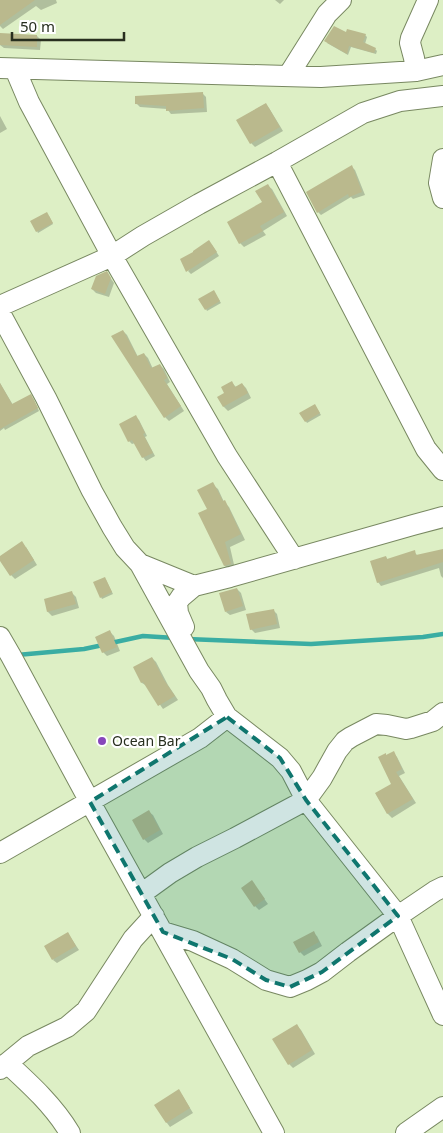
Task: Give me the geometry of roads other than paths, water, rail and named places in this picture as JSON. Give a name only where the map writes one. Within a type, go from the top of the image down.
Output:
[{"type":"street","points":[[288,76],[327,14],[341,0]]},
{"type":"street","points":[[416,71],[410,43],[428,0]]},
{"type":"street","points":[[7,69],[321,78],[416,71],[443,65]]},
{"type":"street","points":[[7,69],[33,111],[112,256],[227,456],[294,559]]},
{"type":"street","points":[[0,306],[112,256],[143,236],[363,113],[400,101],[443,96]]},
{"type":"street","points":[[443,159],[439,183],[443,198]]},
{"type":"street","points":[[277,162],[426,449],[443,470]]},
{"type":"street","points":[[0,312],[112,527],[125,548],[140,564],[227,717],[280,758],[291,771],[306,800],[398,916],[443,1015]]},
{"type":"street","points":[[179,633],[183,630],[184,625],[178,613],[177,603],[194,586],[230,578],[443,517]]},
{"type":"street","points":[[140,564],[194,586]]},
{"type":"street","points":[[0,637],[274,1133]]},
{"type":"street","points":[[141,894],[170,873],[197,857],[306,800],[322,778],[336,752],[351,737],[376,724],[406,729],[411,728],[432,721],[443,713]]},
{"type":"street","points":[[0,853],[200,738],[227,717]]},
{"type":"street","points":[[158,924],[232,959],[266,980],[290,987],[322,972],[398,916],[443,887]]},
{"type":"street","points":[[70,1133],[62,1120],[27,1081],[4,1066],[28,1046],[67,1027],[86,1011],[133,940],[158,924]]},
{"type":"street","points":[[406,1133],[443,1107]]},
{"type":"waterway","points":[[187,639],[311,644],[443,634]]},
{"type":"waterway","points":[[111,643],[143,636],[175,638]]},
{"type":"waterway","points":[[17,655],[84,649],[103,645]]},
{"type":"place","name":"Ocean Bar","points":[[102,741]]}]
